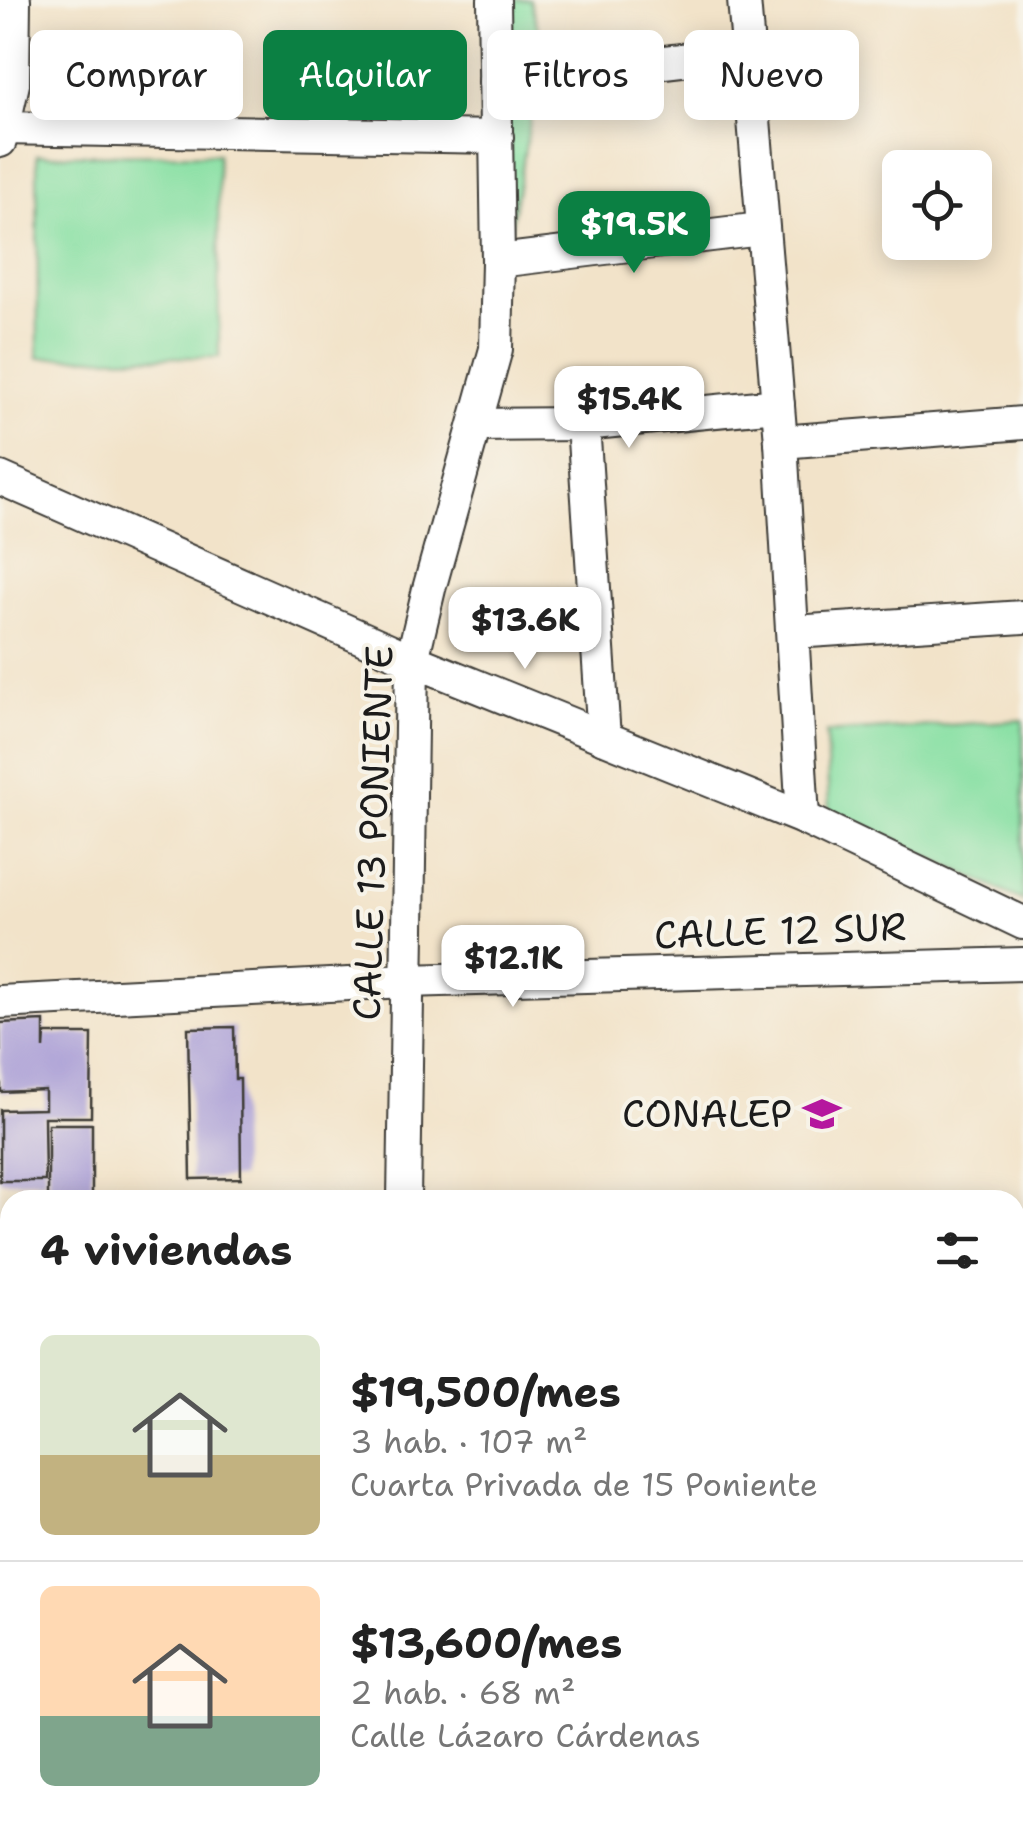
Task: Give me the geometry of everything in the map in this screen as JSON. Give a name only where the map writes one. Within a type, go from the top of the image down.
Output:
[{"type":"street","points":[[14,0],[13,84],[2,132],[498,137]]},
{"type":"street","name":"CALLE 13 PONIENTE","points":[[494,0],[494,30]]},
{"type":"street","points":[[744,0],[746,30]]},
{"type":"street","name":"CALLE 13 PONIENTE","points":[[404,1190],[412,660],[496,350],[497,120]]},
{"type":"street","points":[[753,120],[781,442],[803,818]]},
{"type":"street","points":[[498,261],[761,229]]},
{"type":"street","points":[[476,425],[583,424],[778,406]]},
{"type":"street","points":[[781,442],[1023,423]]},
{"type":"street","points":[[583,424],[604,738]]},
{"type":"street","points":[[0,478],[412,660],[803,818],[1023,923]]},
{"type":"street","points":[[794,632],[1023,617]]},
{"type":"street","name":"CALLE 12 SUR","points":[[0,1002],[406,982],[1023,964]]},
{"type":"green space","points":[[503,0],[530,0],[538,30],[503,30]]},
{"type":"green space","points":[[505,120],[530,120],[507,249]]},
{"type":"green space","points":[[218,154],[219,357],[38,358],[37,155]]},
{"type":"green space","points":[[1023,720],[1023,901],[829,810],[826,733]]},
{"type":"building","points":[[44,1021],[44,1049],[45,1034],[92,1034],[91,1117],[44,1117],[45,1181],[0,1181],[0,1110],[45,1109],[45,1090],[1,1092],[0,1023]]},
{"type":"building","points":[[234,1027],[235,1079],[240,1079],[241,1178],[191,1179],[188,1028]]},
{"type":"building","points":[[48,1124],[92,1124],[92,1190],[48,1190]]},
{"type":"place","name":"CONALEP","points":[[822,1114]]}]
